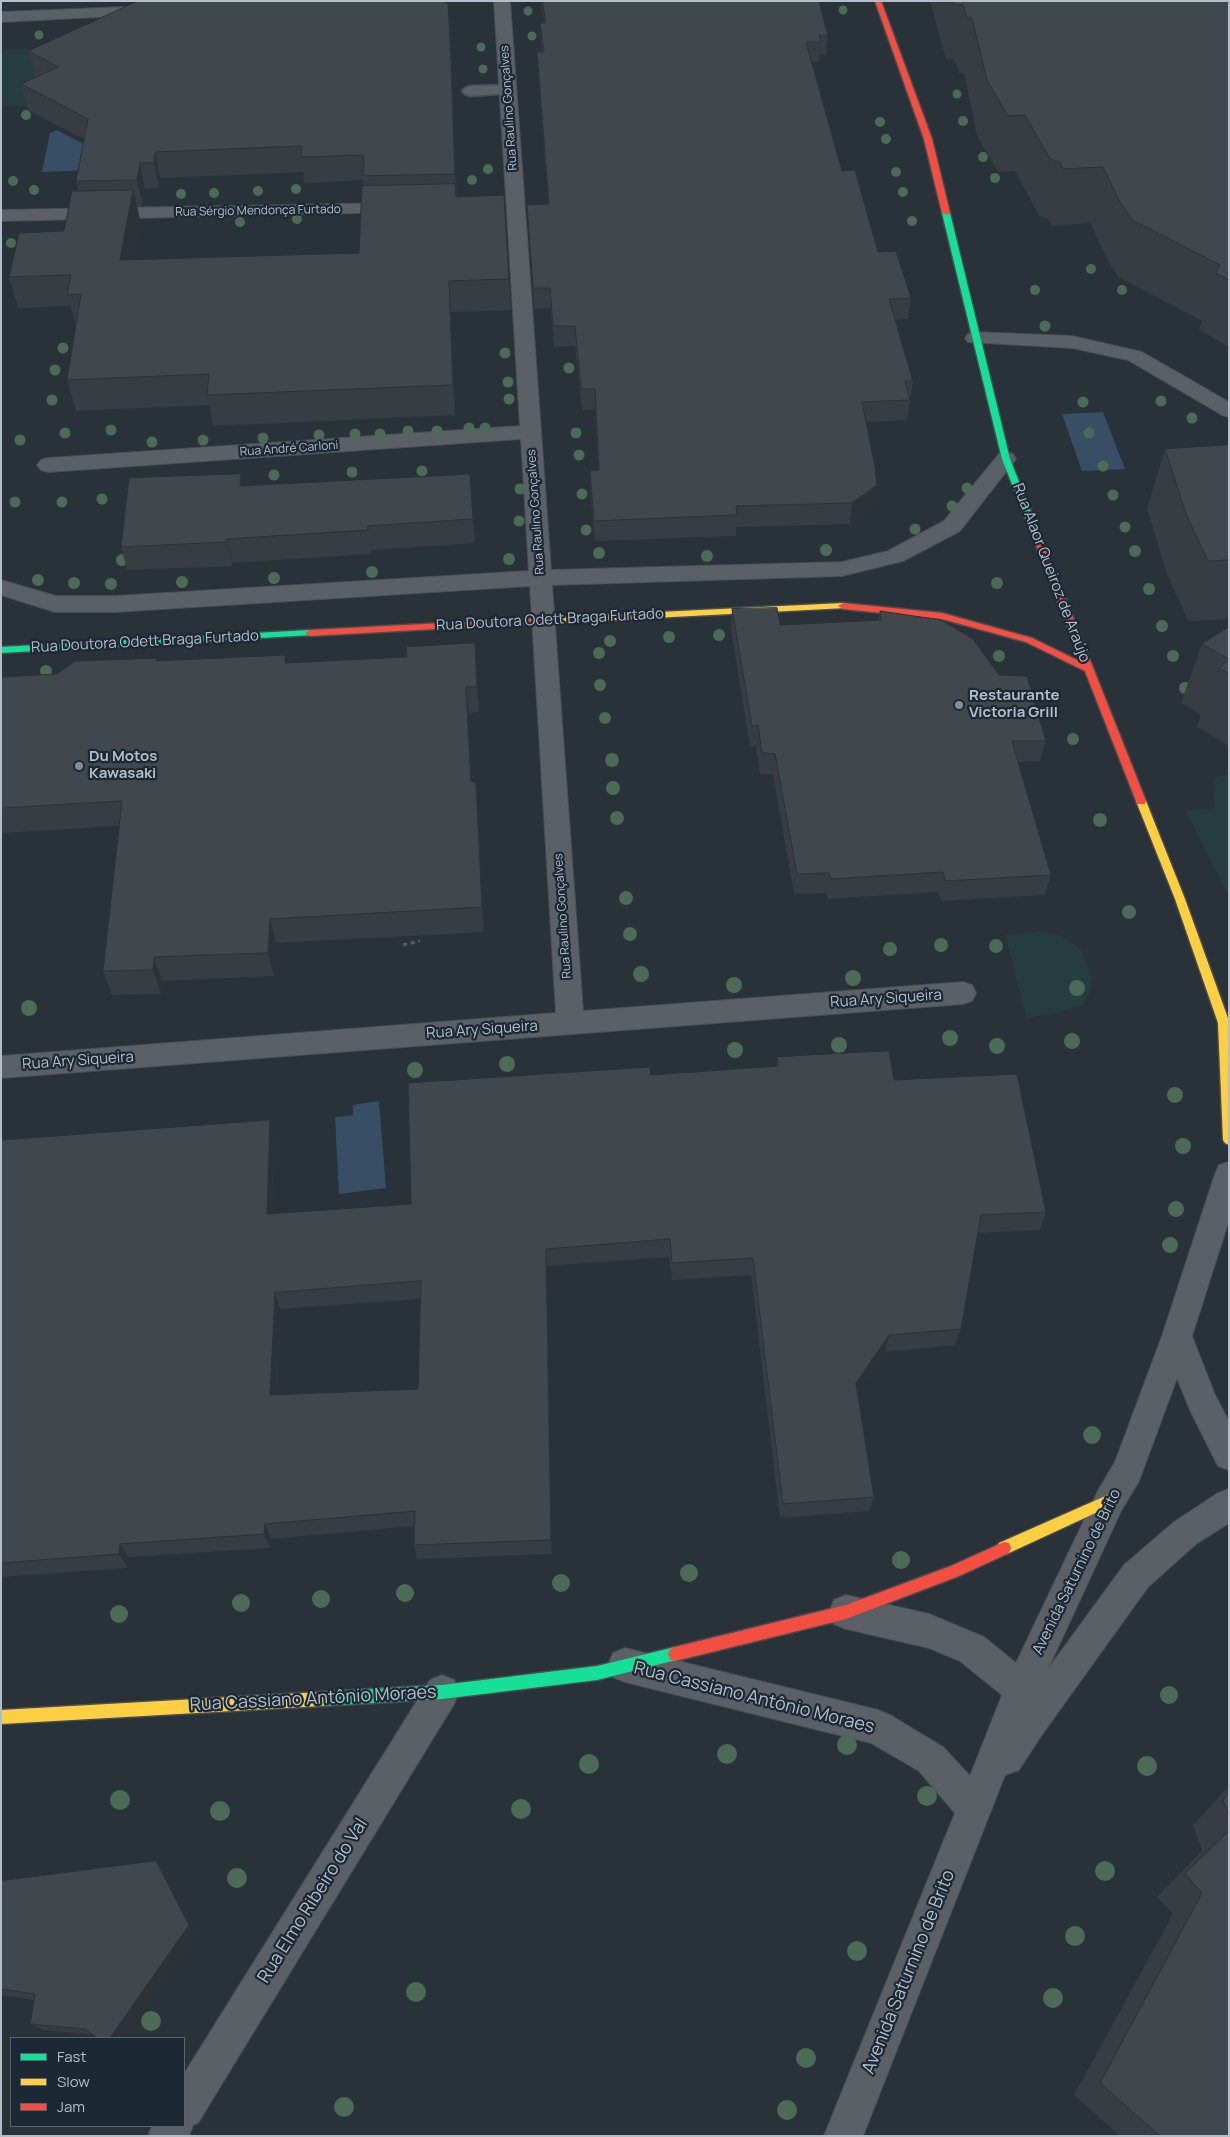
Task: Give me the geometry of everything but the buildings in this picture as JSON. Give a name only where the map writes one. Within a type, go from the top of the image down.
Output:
[{"type":"street","name":"Rua Raulino Gonçalves","points":[[502,1],[508,90],[505,206],[530,432],[570,1023]]},
{"type":"street","name":"Rua Alaor Queiroz de Araújo","points":[[878,1],[928,139],[1006,459],[1180,899],[1224,1023],[1229,1140]]},
{"type":"street","points":[[1,17],[170,10]]},
{"type":"street","name":"Rua Sérgio Mendonça Furtado","points":[[1,216],[416,208]]},
{"type":"street","points":[[975,338],[1072,342],[1135,356],[1229,411]]},
{"type":"street","name":"Rua André Carloni","points":[[48,466],[530,432]]},
{"type":"street","points":[[1,587],[55,604],[114,604],[540,578],[842,569],[895,556],[952,526],[1006,459]]},
{"type":"street","name":"Rua Doutora Odett Braga Furtado","points":[[1,650],[836,605],[942,616],[1029,640],[1088,669]]},
{"type":"street","name":"Rua Ary Siqueira","points":[[1,1067],[963,993]]},
{"type":"street","points":[[1229,1174],[1177,1336],[1201,1400],[1229,1455]]},
{"type":"street","name":"Avenida Saturnino de Brito","points":[[843,2136],[1021,1689],[1110,1500],[1128,1470],[1177,1336]]},
{"type":"street","name":"Rua Cassiano Antônio Moraes","points":[[1,1717],[442,1692],[597,1673],[846,1612],[954,1571],[1110,1500]]},
{"type":"street","name":"Avenida Saturnino de Brito","points":[[975,1808],[1028,1724],[1136,1576],[1185,1533],[1229,1504]]},
{"type":"street","points":[[846,1612],[929,1631],[972,1649],[1021,1689],[1028,1724]]},
{"type":"street","name":"Rua Cassiano Antônio Moraes","points":[[624,1665],[878,1727],[931,1758],[975,1808]]},
{"type":"street","name":"Rua Elmo Ribeiro do Val","points":[[185,2107],[442,1692]]},
{"type":"lane","points":[[470,91],[508,90]]},
{"type":"path","points":[[403,945],[420,941]]},
{"type":"green space","points":[[1,49],[43,49],[25,106],[1,107]]},
{"type":"green space","points":[[1229,773],[1229,896],[1186,811],[1214,808],[1215,778]]},
{"type":"green space","points":[[1043,931],[1059,935],[1081,949],[1092,977],[1089,993],[1083,1005],[1053,1014],[1026,1018],[1005,935]]},
{"type":"water","points":[[57,130],[91,148],[148,168],[42,172],[50,133]]},
{"type":"water","points":[[1103,412],[1125,469],[1082,471],[1062,414]]},
{"type":"water","points":[[379,1101],[386,1188],[339,1194],[335,1117],[353,1115],[353,1105]]},
{"type":"traffic: fast","points":[[946,213],[1006,459],[1035,532]]},
{"type":"traffic: fast","points":[[1,650],[310,633]]},
{"type":"traffic: fast","points":[[321,1699],[442,1692],[597,1673],[675,1654]]},
{"type":"traffic: slow","points":[[557,620],[843,606]]},
{"type":"traffic: slow","points":[[1141,801],[1180,899],[1224,1023],[1229,1140]]},
{"type":"traffic: slow","points":[[1004,1548],[1110,1500]]},
{"type":"traffic: slow","points":[[1,1717],[321,1699]]},
{"type":"traffic: jam","points":[[878,1],[928,139],[946,213]]},
{"type":"traffic: jam","points":[[1035,532],[1141,801]]},
{"type":"traffic: jam","points":[[843,606],[942,616],[1029,640],[1088,669]]},
{"type":"traffic: jam","points":[[310,633],[557,620]]},
{"type":"traffic: jam","points":[[675,1654],[846,1612],[954,1571],[1004,1548]]},
{"type":"place","name":"Restaurante Victoria Grill","points":[[959,705]]},
{"type":"place","name":"Du Motos Kawasaki","points":[[79,766]]}]
